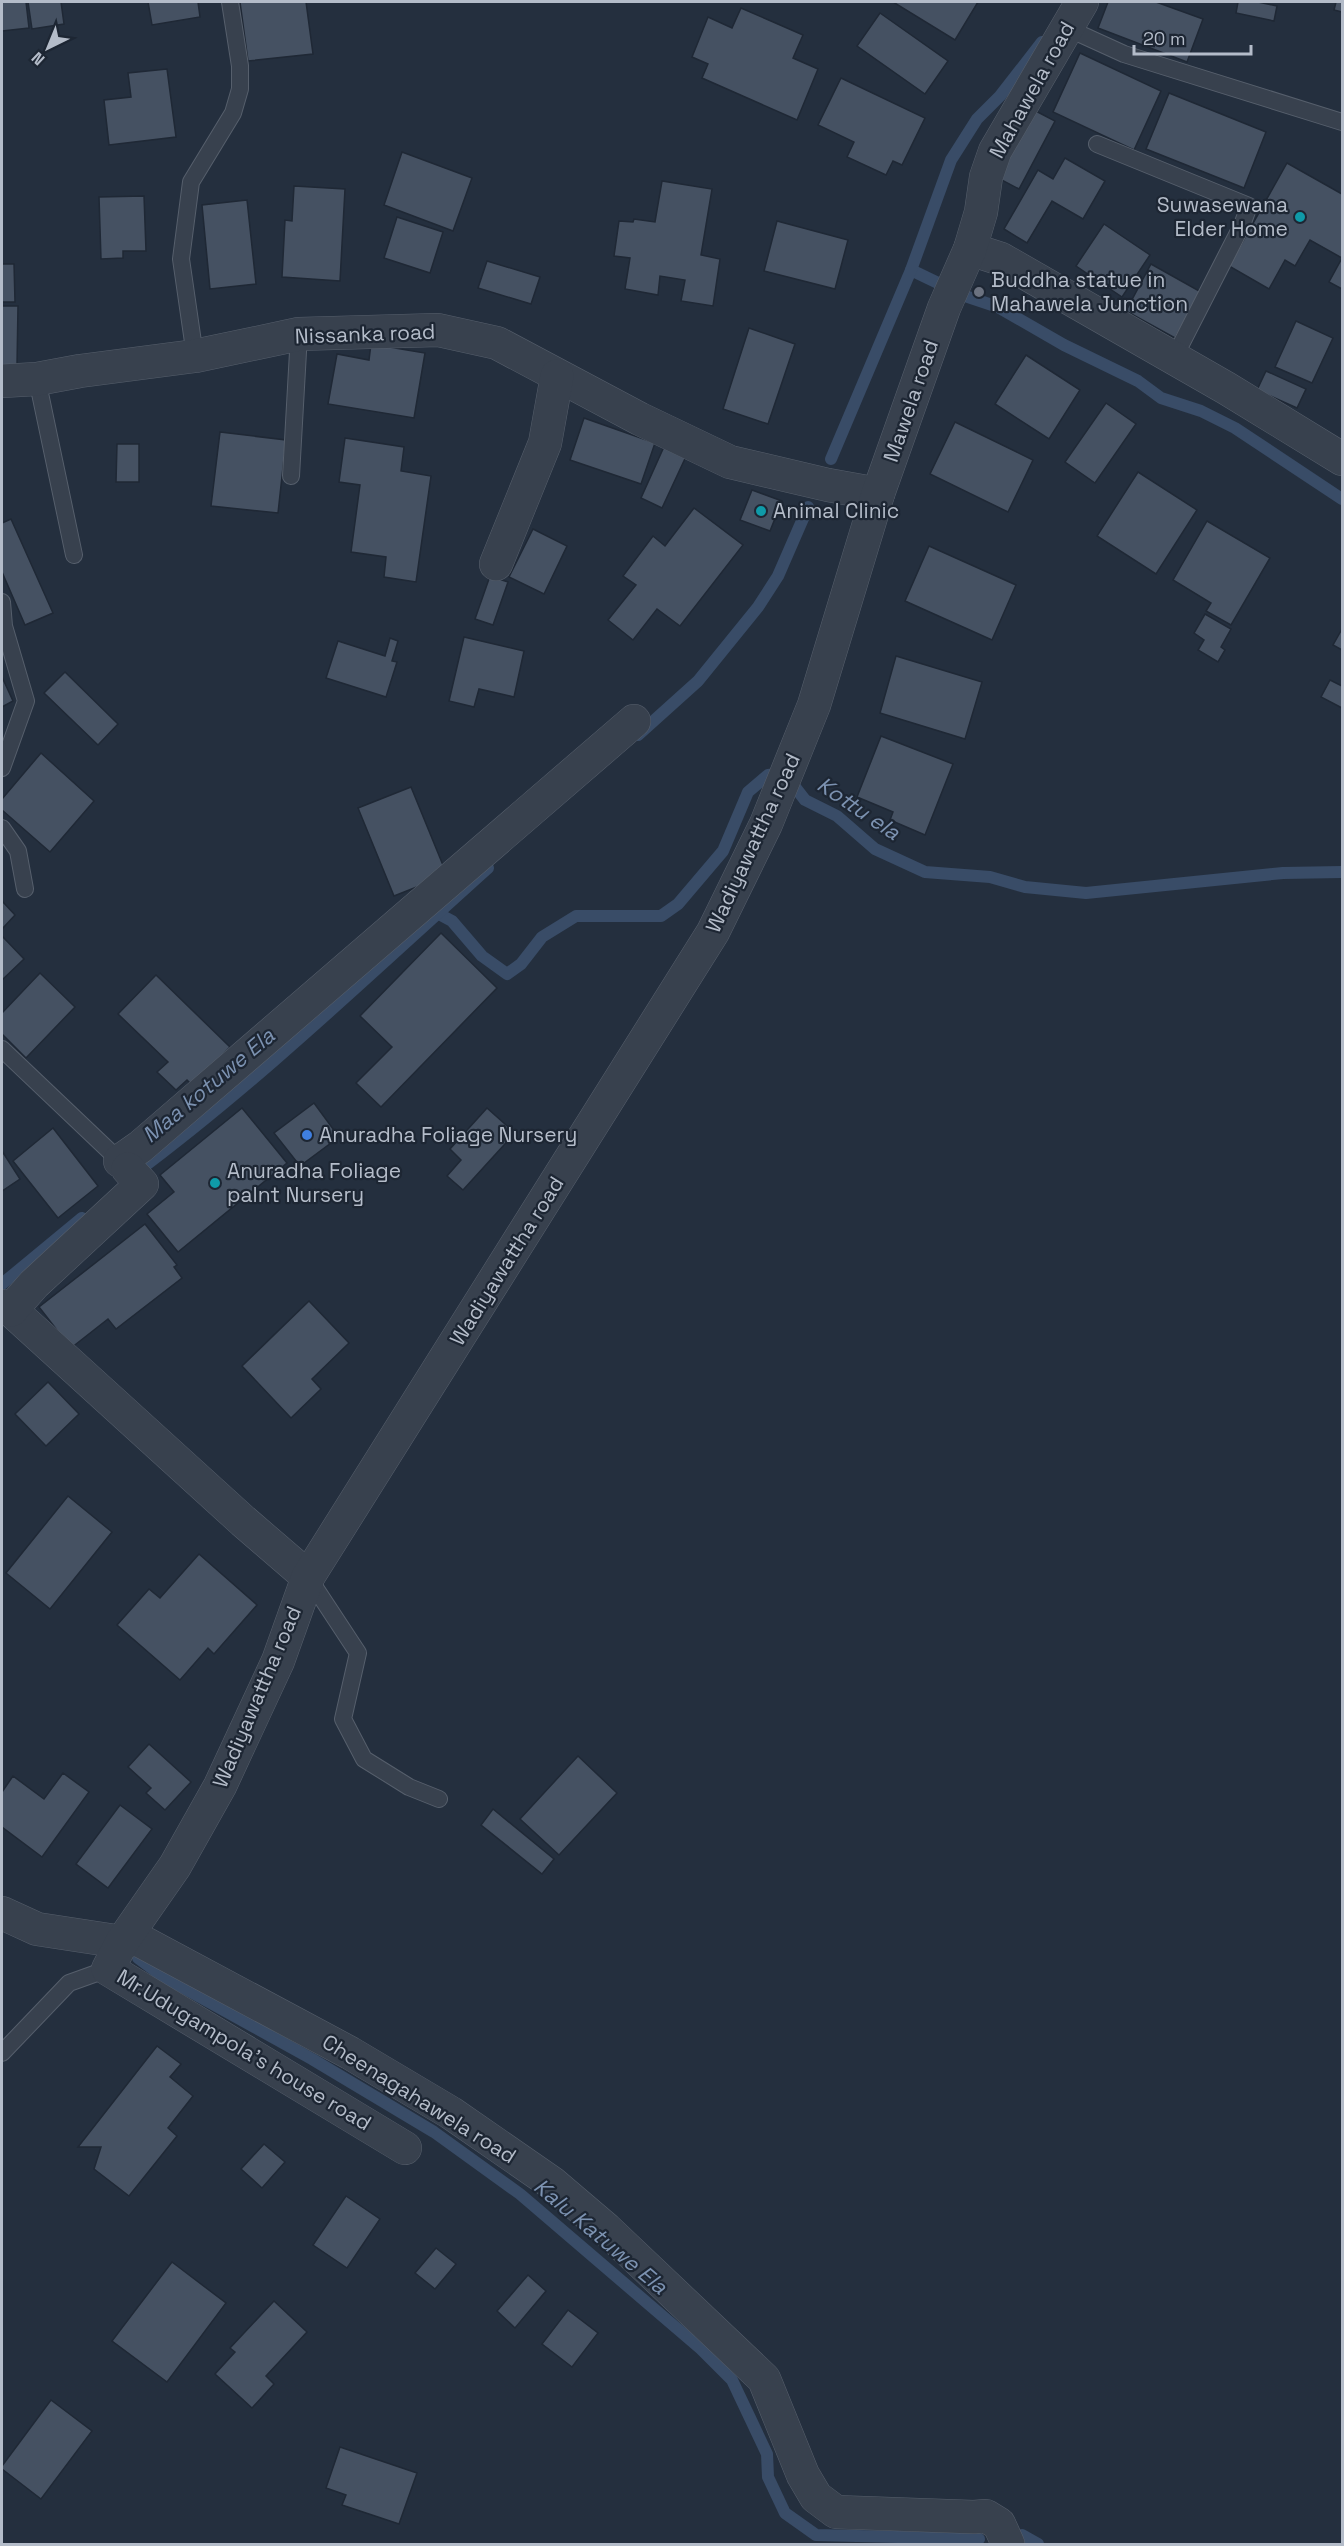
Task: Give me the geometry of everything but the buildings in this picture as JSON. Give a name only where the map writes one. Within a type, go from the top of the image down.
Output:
[{"type":"street","name":"Mahawela road","points":[[944,308],[965,261],[981,212],[986,177],[995,151],[1075,15]]},
{"type":"street","points":[[965,261],[1001,259],[1174,358],[1342,459]]},
{"type":"street","name":"Mawela road","points":[[878,494],[944,308]]},
{"type":"street","name":"Nissanka road","points":[[2,381],[37,379],[195,356],[299,334],[438,330],[497,343],[640,419],[730,462],[878,494]]},
{"type":"street","points":[[496,564],[545,443],[557,376]]},
{"type":"street","name":"Wadiyawattha road","points":[[115,1956],[175,1866],[220,1786],[278,1661],[308,1576],[713,932],[786,777],[814,705],[878,494]]},
{"type":"street","points":[[308,1576],[243,1521],[6,1308],[34,1284],[130,1171],[140,1147],[634,721]]},
{"type":"street","name":"Cheenagahawela road","points":[[2,1913],[37,1929],[115,1956],[137,1939],[350,2053],[451,2113],[552,2183],[606,2229],[764,2379],[803,2475],[816,2497],[836,2512],[986,2516],[999,2524],[1008,2544]]},
{"type":"street","name":"Mr.Udugampola's house road","points":[[115,1956],[128,1983],[405,2148]]},
{"type":"lane","points":[[195,356],[181,260],[191,182],[233,113],[240,89],[240,66],[230,2]]},
{"type":"lane","points":[[1075,15],[1124,54],[1342,122]]},
{"type":"lane","points":[[1097,144],[1249,206],[1242,225],[1174,358]]},
{"type":"lane","points":[[291,476],[299,334]]},
{"type":"lane","points":[[37,379],[74,555]]},
{"type":"lane","points":[[2,602],[4,627],[26,701],[2,768]]},
{"type":"lane","points":[[2,828],[18,851],[25,890]]},
{"type":"lane","points":[[2,1049],[130,1171]]},
{"type":"lane","points":[[308,1576],[358,1653],[343,1719],[364,1759],[409,1787],[439,1799]]},
{"type":"lane","points":[[2,2053],[69,1983],[115,1956]]},
{"type":"waterway","points":[[831,459],[911,270],[951,160],[977,119],[1000,96],[1042,42]]},
{"type":"waterway","points":[[911,270],[965,296],[998,307],[1064,345],[1138,381],[1161,398],[1201,411],[1235,428],[1342,499]]},
{"type":"waterway","points":[[638,735],[698,681],[758,607],[778,576],[808,507]]},
{"type":"waterway","name":"Kottu ela","points":[[437,913],[452,921],[482,956],[507,974],[521,964],[542,937],[576,916],[661,916],[678,904],[723,851],[748,792],[768,775],[776,774],[788,778],[805,800],[837,816],[875,849],[925,872],[990,877],[1025,887],[1086,893],[1283,873],[1342,872]]},
{"type":"waterway","name":"Maa kotuwe Ela","points":[[134,1174],[226,1102],[270,1064],[488,868]]},
{"type":"waterway","name":"Maa kotuwe Ela","points":[[2,1284],[82,1218]]},
{"type":"waterway","name":"Kalu Katuwe Ela","points":[[138,1958],[162,1976],[312,2059],[434,2132],[520,2194],[701,2349],[732,2380],[767,2454],[768,2477],[785,2513],[816,2535],[979,2539]]},
{"type":"waterway","name":"Kalu Katuwe Ela","points":[[1022,2535],[1038,2544]]},
{"type":"place","name":"Suwasewana Elder Home","points":[[1300,217]]},
{"type":"place","name":"Buddha statue in Mahawela Junction","points":[[979,292]]},
{"type":"place","name":"Animal Clinic","points":[[761,511]]},
{"type":"place","name":"Anuradha Foliage Nursery","points":[[307,1135]]},
{"type":"place","name":"Anuradha Foliage palnt Nursery","points":[[215,1183]]}]
